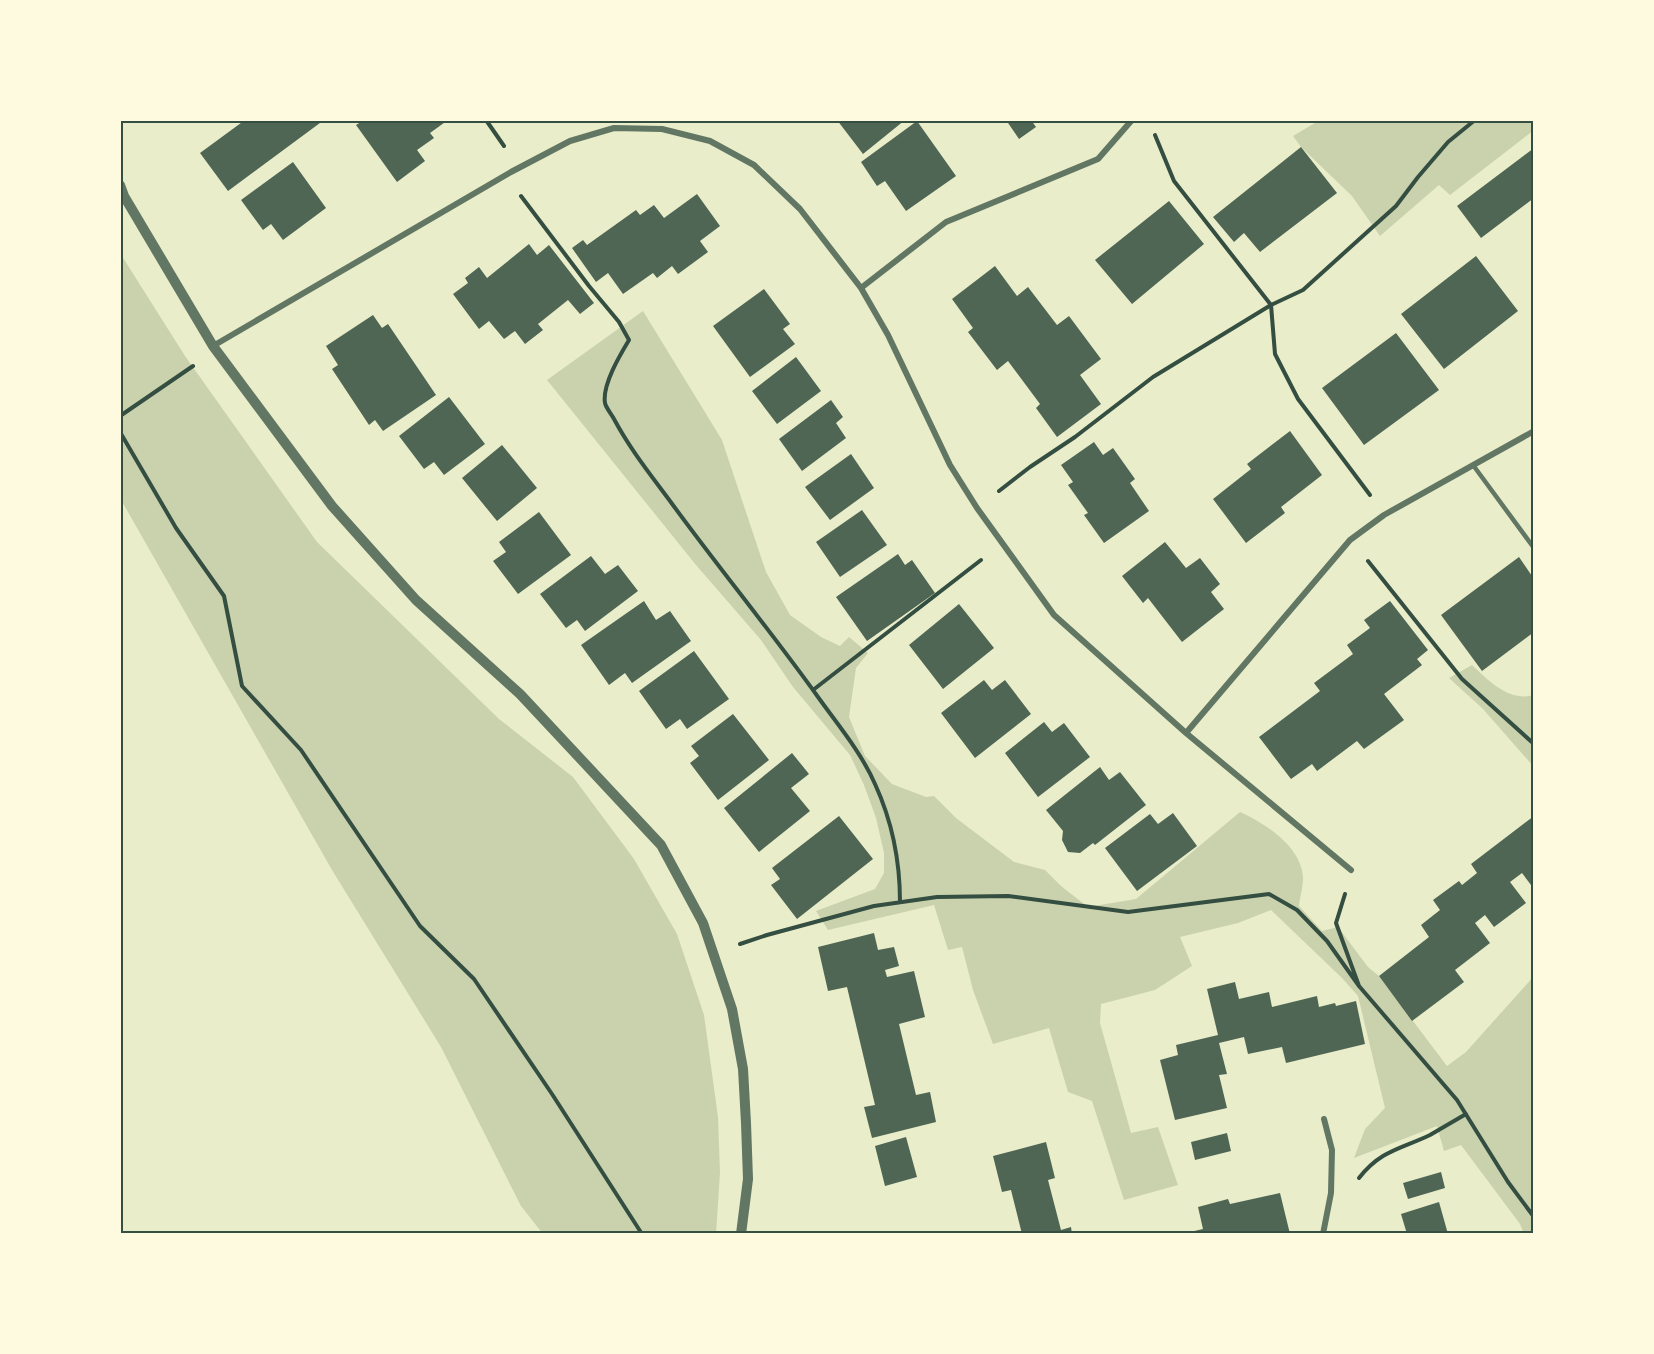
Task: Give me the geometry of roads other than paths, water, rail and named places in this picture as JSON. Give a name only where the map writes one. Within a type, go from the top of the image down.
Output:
[{"type":"street","points":[[861,288],[946,222],[1098,159],[1132,120]]},
{"type":"street","points":[[214,348],[511,172],[570,141],[614,128],[662,129],[710,141],[754,165],[785,194],[800,209],[861,288],[888,334],[950,465],[977,508],[1054,615],[1186,733],[1351,870]]},
{"type":"street","points":[[120,186],[214,348],[332,506],[416,600],[520,694],[661,845],[703,923],[732,1009],[743,1069],[748,1179],[741,1234]]},
{"type":"street","points":[[1186,733],[1350,540],[1384,515],[1534,431]]},
{"type":"street","points":[[1323,1234],[1331,1193],[1332,1150],[1324,1119]]},
{"type":"lane","points":[[1473,465],[1534,548]]}]
